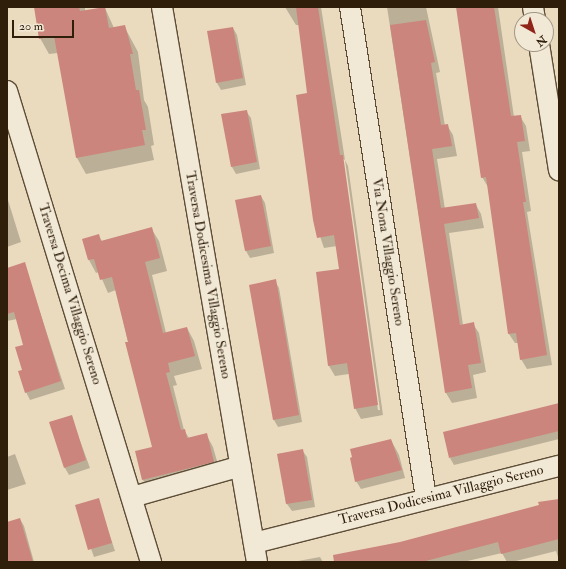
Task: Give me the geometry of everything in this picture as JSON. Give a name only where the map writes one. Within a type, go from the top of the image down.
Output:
[{"type":"street","name":"Traversa Dodicesima Villaggio Sereno","points":[[162,7],[257,562]]},
{"type":"street","name":"Via Nona Villaggio Sereno","points":[[350,7],[426,498]]},
{"type":"street","points":[[540,52],[559,170]]},
{"type":"street","name":"Traversa Decima Villaggio Sereno","points":[[7,91],[151,562]]},
{"type":"street","points":[[132,497],[241,466]]},
{"type":"street","name":"Traversa Dodicesima Villaggio Sereno","points":[[254,543],[426,498],[559,466]]},
{"type":"building","points":[[34,7],[79,7],[80,11],[105,7],[109,28],[125,25],[133,54],[130,54],[136,90],[139,90],[146,130],[142,130],[145,145],[76,158],[54,36],[39,39]]},
{"type":"building","points":[[296,7],[318,7],[340,155],[343,155],[378,405],[354,409],[347,363],[328,366],[316,272],[339,269],[334,235],[317,238],[313,220],[296,95],[307,93]]},
{"type":"building","points":[[456,7],[494,7],[511,116],[521,115],[525,141],[517,142],[526,202],[523,202],[547,355],[520,360],[516,333],[508,334],[486,177],[481,178]]},
{"type":"building","points":[[426,20],[435,62],[431,63],[441,125],[448,124],[452,146],[432,149],[441,208],[476,203],[479,218],[444,224],[460,325],[474,322],[481,363],[468,365],[472,388],[445,393],[390,25]]},
{"type":"building","points":[[233,27],[243,78],[216,83],[207,31]]},
{"type":"building","points":[[247,110],[257,162],[231,167],[221,114]]},
{"type":"building","points":[[261,195],[271,246],[245,251],[235,200]]},
{"type":"building","points":[[152,227],[160,258],[145,262],[163,333],[187,327],[195,356],[168,363],[170,372],[166,373],[181,430],[185,429],[187,438],[207,433],[214,462],[142,480],[135,451],[152,447],[125,342],[128,342],[112,277],[100,280],[94,259],[88,260],[82,239],[99,234],[101,241]]},
{"type":"building","points":[[25,262],[61,381],[25,393],[18,371],[22,370],[15,347],[23,345],[14,312],[7,314],[7,268]]},
{"type":"building","points":[[276,279],[299,415],[273,420],[249,285]]},
{"type":"building","points":[[559,403],[559,431],[449,458],[443,432]]},
{"type":"building","points":[[72,415],[86,460],[64,468],[49,422]]},
{"type":"building","points":[[391,439],[402,470],[355,482],[350,458],[352,457],[350,449]]},
{"type":"building","points":[[303,449],[312,500],[286,504],[277,454]]},
{"type":"building","points":[[99,498],[112,543],[88,550],[75,505]]},
{"type":"building","points":[[559,499],[559,539],[501,554],[498,542],[422,562],[334,562],[333,555],[400,542],[539,505],[538,502]]},
{"type":"building","points":[[20,518],[33,562],[7,562],[7,522]]}]
